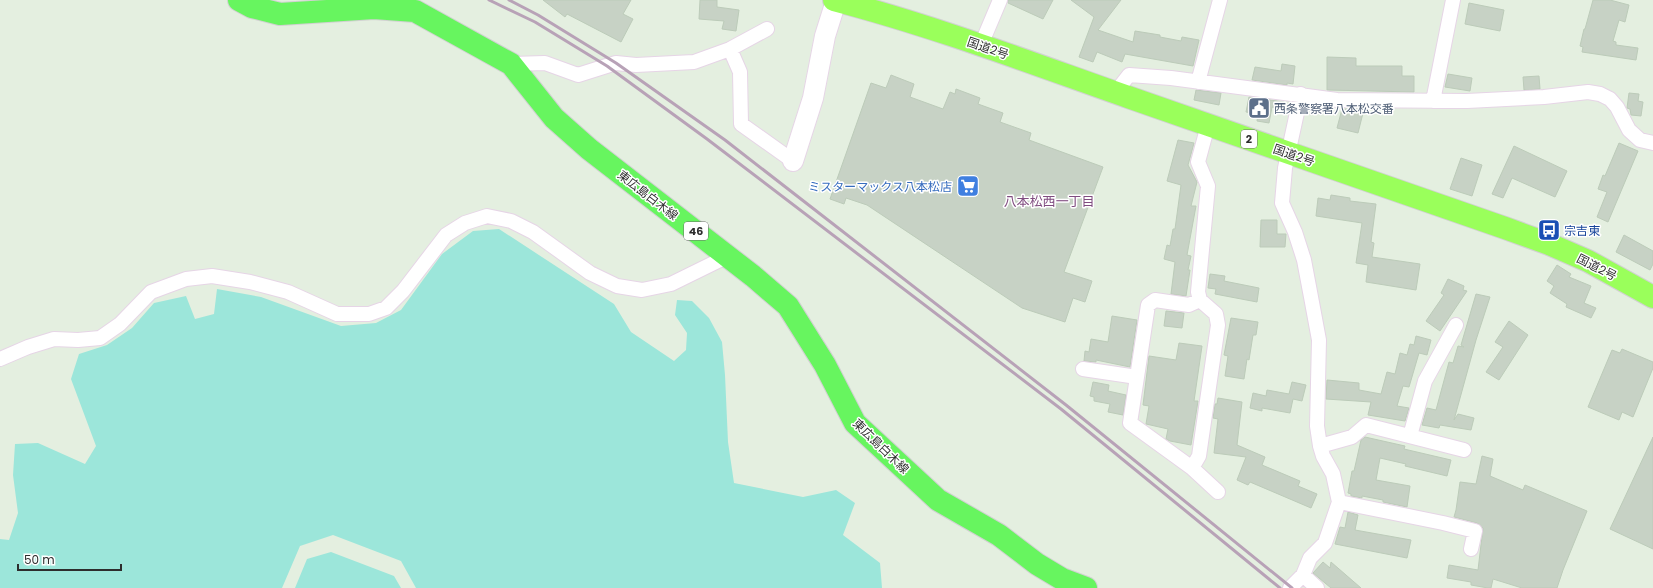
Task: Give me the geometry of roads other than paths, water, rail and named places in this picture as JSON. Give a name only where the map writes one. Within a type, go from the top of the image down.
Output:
[{"type":"highway","name":"国道2号","points":[[836,0],[982,45],[1115,93],[1549,244],[1588,261],[1653,297]]},
{"type":"main road","name":"東広島白木線","points":[[239,0],[252,7],[280,14],[374,8],[415,11],[511,64],[554,118],[589,149],[728,256],[788,306],[826,366],[855,423],[938,500],[999,535],[1037,564],[1056,576],[1086,588]]},
{"type":"street","points":[[730,48],[740,72],[741,124],[793,160],[813,98],[825,36],[836,0]]},
{"type":"street","points":[[982,45],[1000,0]]},
{"type":"street","points":[[1198,82],[1220,0]]},
{"type":"street","points":[[1433,101],[1453,0]]},
{"type":"street","points":[[511,64],[545,63],[578,75],[616,63],[636,65],[694,62],[730,48],[767,29]]},
{"type":"street","points":[[1115,93],[1129,74],[1301,94],[1337,100],[1467,101],[1544,97],[1588,92],[1600,94],[1610,99],[1617,107],[1629,130],[1640,140],[1653,143]]},
{"type":"street","points":[[1290,588],[1303,575],[1310,558],[1324,543],[1338,502],[1333,474],[1323,456],[1317,426],[1319,340],[1304,260],[1295,232],[1282,203],[1288,153],[1301,94]]},
{"type":"street","points":[[1192,468],[1199,456],[1218,325],[1216,314],[1200,300],[1198,292],[1208,186],[1198,162],[1208,125]]},
{"type":"street","points":[[0,359],[28,347],[54,339],[78,340],[100,338],[120,324],[151,292],[186,279],[212,276],[250,282],[288,292],[337,314],[369,314],[386,308],[403,291],[446,234],[465,223],[487,216],[511,221],[533,232],[590,273],[617,286],[642,290],[670,284],[728,256]]},
{"type":"street","points":[[1200,300],[1189,305],[1155,300],[1148,305],[1130,423],[1192,468],[1218,492]]},
{"type":"street","points":[[1410,436],[1425,381],[1456,325]]},
{"type":"street","points":[[1084,369],[1137,377]]},
{"type":"street","points":[[1320,446],[1352,437],[1366,425],[1464,450]]},
{"type":"street","points":[[1338,502],[1444,523],[1475,531],[1471,549]]},
{"type":"street","points":[[1303,575],[1317,588]]},
{"type":"railway","points":[[489,0],[535,22],[607,66],[707,139],[1061,409],[1280,588]]},
{"type":"railway","points":[[509,0],[538,15],[616,63],[725,140],[1066,405],[1292,588]]},
{"type":"place","name":"西条警察署八本松交番","points":[[1259,108]]},
{"type":"place","name":"ミスターマックス八本松店","points":[[968,186]]},
{"type":"place","name":"宗吉東","points":[[1549,230]]},
{"type":"district","name":"八本松西一丁目","points":[[1049,201]]}]
